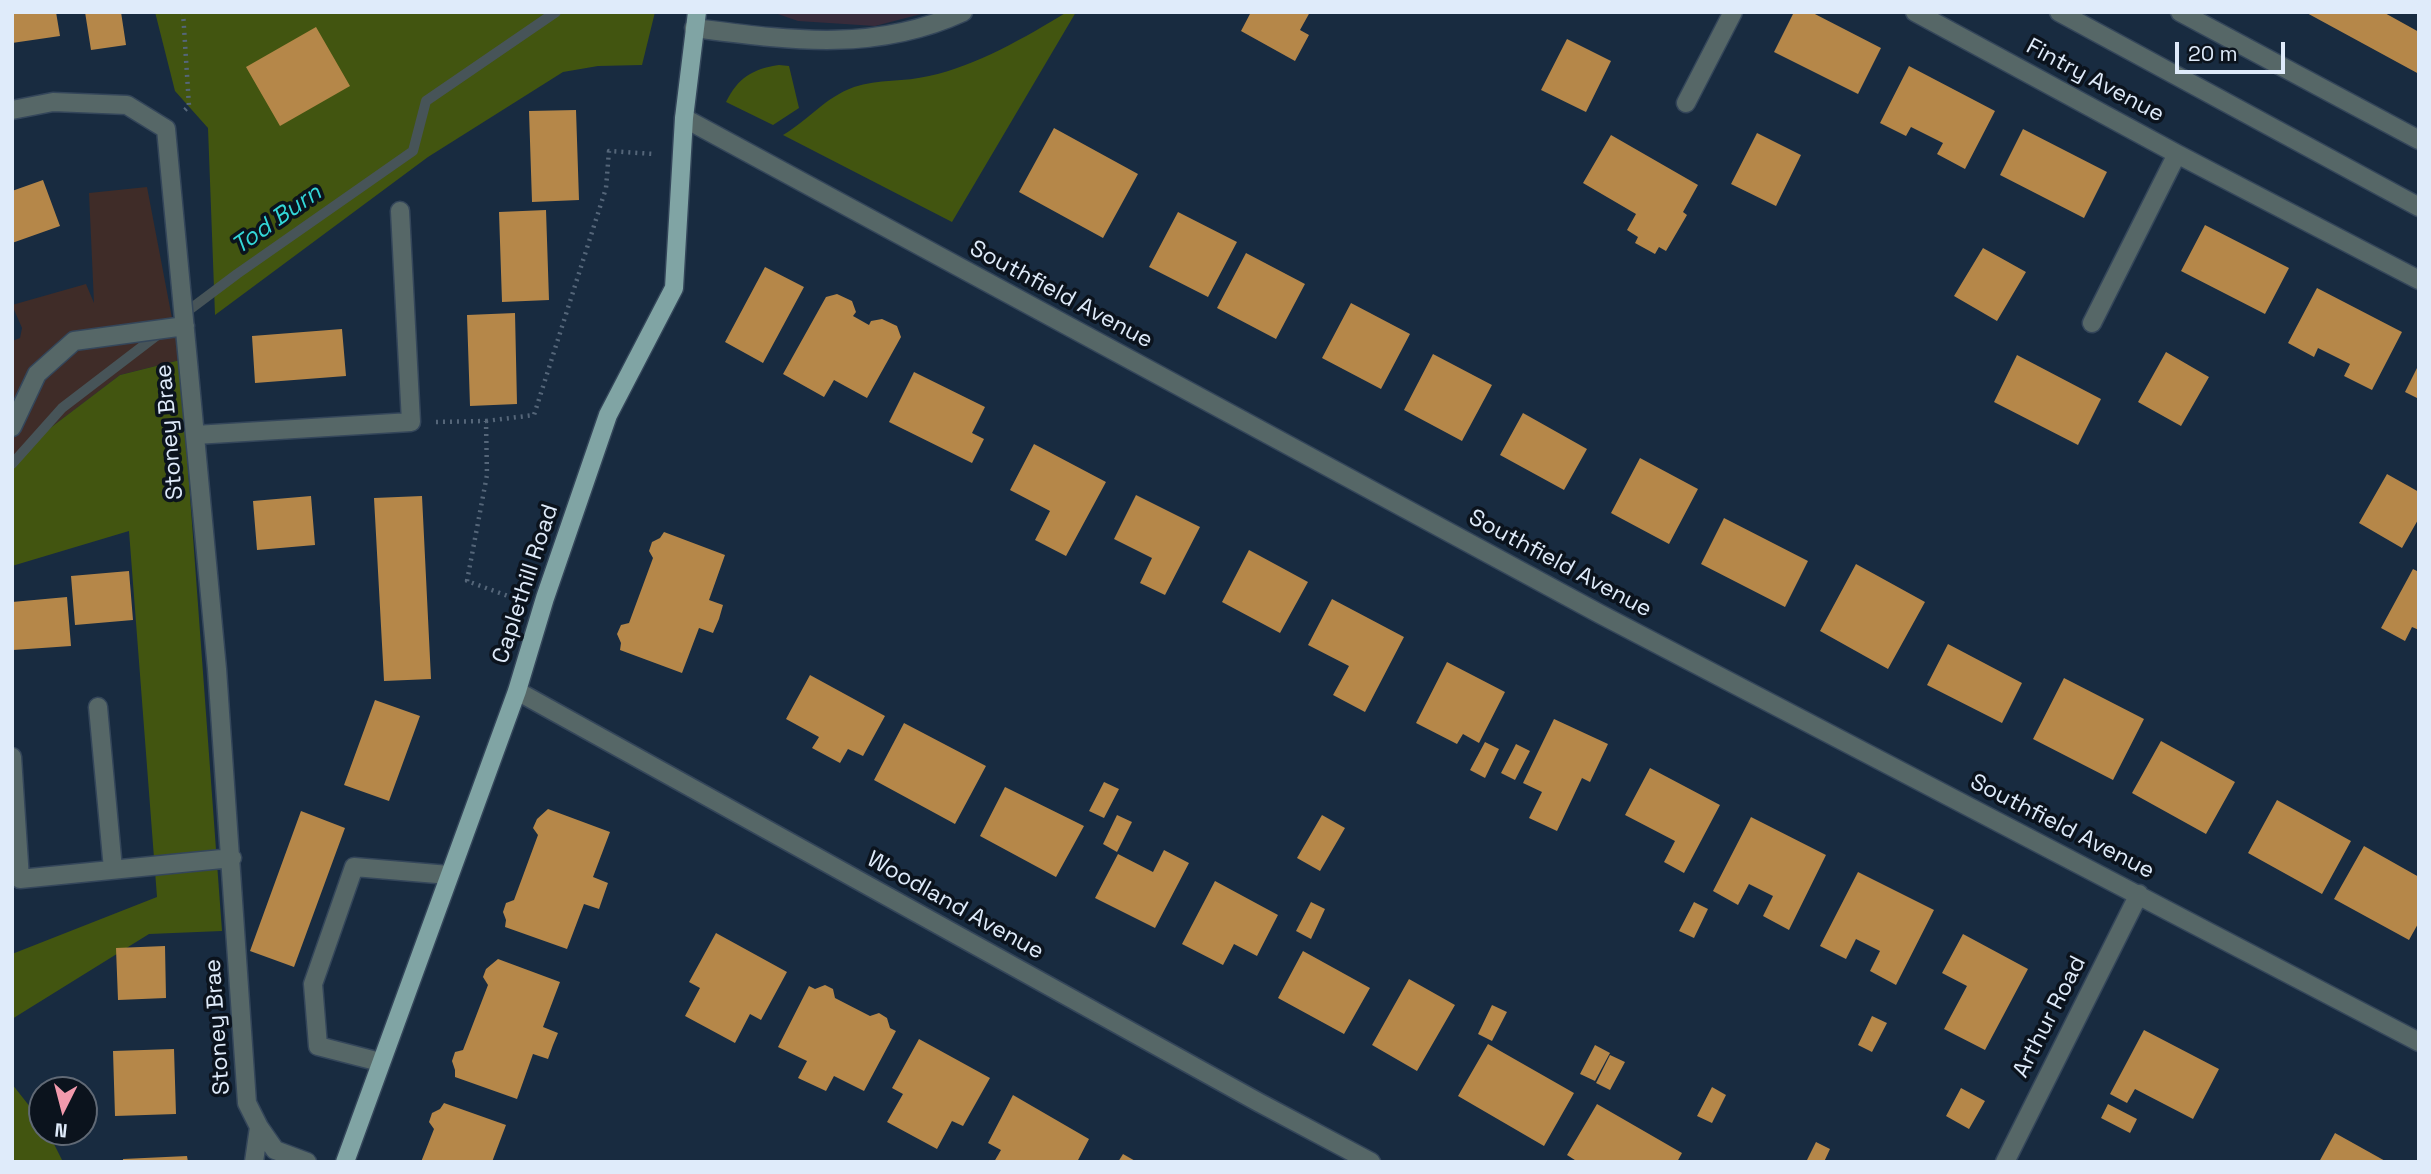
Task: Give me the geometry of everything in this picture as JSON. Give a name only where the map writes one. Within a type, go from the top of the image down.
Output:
[{"type":"main road","name":"Caplethill Road","points":[[345,1162],[517,691],[545,598],[608,415],[674,288],[684,118],[696,20]]},
{"type":"street","points":[[696,20],[781,39],[829,41],[906,33],[936,25],[963,12]]},
{"type":"street","points":[[1686,103],[1733,12]]},
{"type":"street","name":"Fintry Avenue","points":[[1915,12],[2177,154],[2419,279]]},
{"type":"street","points":[[2059,12],[2419,207]]},
{"type":"street","points":[[2180,12],[2419,140]]},
{"type":"street","points":[[12,110],[53,102],[127,105],[166,129]]},
{"type":"street","name":"Southfield Avenue","points":[[684,118],[1600,614],[2419,1042]]},
{"type":"street","name":"Stoney Brae","points":[[166,129],[217,670],[247,1102],[259,1127],[275,1150],[307,1162]]},
{"type":"street","name":"Fintry Avenue","points":[[2092,323],[2177,154]]},
{"type":"street","points":[[195,435],[411,422],[400,211]]},
{"type":"street","points":[[12,427],[37,374],[74,341],[185,326]]},
{"type":"street","name":"Woodland Avenue","points":[[517,691],[1371,1162]]},
{"type":"street","points":[[98,708],[113,869]]},
{"type":"street","points":[[12,757],[20,879],[232,858]]},
{"type":"street","points":[[380,1062],[318,1046],[313,984],[355,867],[449,875]]},
{"type":"street","name":"Arthur Road","points":[[2005,1162],[2139,894]]},
{"type":"street","points":[[254,1162],[259,1127]]},
{"type":"path","points":[[166,129],[189,106],[183,12]]},
{"type":"path","points":[[411,422],[486,421],[534,415],[606,188],[609,150],[682,156]]},
{"type":"path","points":[[486,421],[487,475],[467,581],[508,596],[545,598]]},
{"type":"shaded area","points":[[772,12],[929,12],[875,26],[798,21]]},
{"type":"shaded area","points":[[147,187],[180,360],[120,375],[12,457],[12,341],[20,338],[22,328],[12,305],[86,284],[94,303],[89,193]]},
{"type":"green space","points":[[155,12],[655,12],[642,65],[598,66],[563,72],[428,157],[215,315],[208,128],[175,91]]},
{"type":"green space","points":[[1067,12],[1076,12],[952,222],[783,135],[825,103],[854,87],[929,76],[965,65],[1018,41]]},
{"type":"green space","points":[[779,65],[789,66],[799,108],[773,125],[726,102],[747,76]]},
{"type":"green space","points":[[180,360],[222,931],[149,934],[12,1019],[12,954],[157,897],[129,531],[12,566],[12,457],[120,375]]},
{"type":"green space","points":[[12,1084],[28,1104],[28,1146],[55,1146],[63,1162],[12,1162]]},
{"type":"building","points":[[12,12],[56,12],[60,36],[12,43]]},
{"type":"building","points":[[85,12],[121,12],[126,45],[91,50]]},
{"type":"building","points":[[1251,12],[1310,12],[1300,30],[1309,35],[1295,61],[1241,31]]},
{"type":"building","points":[[1794,12],[1811,12],[1881,48],[1858,94],[1774,52]]},
{"type":"building","points":[[2305,12],[2383,12],[2419,32],[2419,74]]},
{"type":"building","points":[[316,27],[350,86],[280,126],[246,67]]},
{"type":"building","points":[[1567,39],[1611,61],[1586,112],[1541,90]]},
{"type":"building","points":[[1909,66],[1995,111],[1965,169],[1937,154],[1943,143],[1911,127],[1906,136],[1880,123]]},
{"type":"building","points":[[576,110],[579,200],[532,202],[529,111]]},
{"type":"building","points":[[1054,128],[1138,174],[1103,238],[1019,192]]},
{"type":"building","points":[[2023,129],[2107,172],[2084,218],[2000,175]]},
{"type":"building","points":[[1757,133],[1801,155],[1776,206],[1731,184]]},
{"type":"building","points":[[1611,135],[1698,185],[1683,212],[1687,215],[1666,251],[1659,247],[1655,254],[1635,243],[1638,237],[1627,230],[1636,214],[1583,183]]},
{"type":"building","points":[[43,180],[60,226],[12,243],[12,191]]},
{"type":"building","points":[[546,210],[549,300],[502,302],[499,212]]},
{"type":"building","points":[[1178,212],[1237,242],[1208,297],[1149,267]]},
{"type":"building","points":[[2205,225],[2289,268],[2265,314],[2181,271]]},
{"type":"building","points":[[1983,248],[2026,272],[1997,321],[1954,296]]},
{"type":"building","points":[[1246,253],[1305,284],[1276,339],[1217,308]]},
{"type":"building","points":[[765,267],[804,287],[763,363],[725,342]]},
{"type":"building","points":[[2317,288],[2402,332],[2372,390],[2344,376],[2350,364],[2318,348],[2314,357],[2288,343]]},
{"type":"building","points":[[837,294],[852,301],[856,312],[853,316],[869,325],[871,321],[882,319],[897,326],[901,337],[867,398],[834,380],[824,397],[783,374],[826,297]]},
{"type":"building","points":[[1351,303],[1410,334],[1381,389],[1322,358]]},
{"type":"building","points":[[515,313],[517,404],[470,406],[467,315]]},
{"type":"building","points":[[342,329],[346,376],[255,383],[252,336]]},
{"type":"building","points":[[2166,352],[2209,377],[2181,426],[2138,402]]},
{"type":"building","points":[[1433,354],[1492,385],[1462,441],[1404,410]]},
{"type":"building","points":[[2017,355],[2101,399],[2078,445],[1994,402]]},
{"type":"building","points":[[2419,364],[2419,399],[2405,392]]},
{"type":"building","points":[[914,372],[985,407],[972,433],[984,439],[972,463],[889,422]]},
{"type":"building","points":[[1523,413],[1587,449],[1564,490],[1500,455]]},
{"type":"building","points":[[1034,444],[1106,482],[1066,556],[1035,540],[1050,511],[1010,490]]},
{"type":"building","points":[[1640,458],[1698,489],[1669,544],[1611,513]]},
{"type":"building","points":[[2387,474],[2419,492],[2419,518],[2402,548],[2359,523]]},
{"type":"building","points":[[1136,495],[1200,527],[1165,595],[1140,583],[1152,558],[1114,539]]},
{"type":"building","points":[[311,496],[315,545],[257,550],[253,501]]},
{"type":"building","points":[[422,496],[431,679],[384,681],[374,498]]},
{"type":"building","points":[[1724,518],[1808,561],[1785,607],[1701,564]]},
{"type":"building","points":[[664,532],[725,555],[709,600],[723,605],[719,619],[713,633],[699,628],[682,673],[620,650],[621,643],[617,634],[621,625],[629,623],[653,558],[649,551],[652,542]]},
{"type":"building","points":[[1249,550],[1308,582],[1280,633],[1222,602]]},
{"type":"building","points":[[1856,564],[1925,602],[1888,669],[1820,631]]},
{"type":"building","points":[[2413,569],[2419,572],[2419,630],[2412,627],[2405,641],[2381,628]]},
{"type":"building","points":[[129,571],[133,620],[75,625],[71,576]]},
{"type":"building","points":[[67,597],[71,646],[13,650],[12,602]]},
{"type":"building","points":[[1332,599],[1404,637],[1365,712],[1333,695],[1349,666],[1308,645]]},
{"type":"building","points":[[1948,644],[2022,683],[2002,723],[1927,685]]},
{"type":"building","points":[[1447,662],[1505,692],[1479,743],[1463,734],[1457,744],[1416,723]]},
{"type":"building","points":[[810,675],[885,716],[863,756],[848,749],[840,763],[812,748],[819,737],[786,719]]},
{"type":"building","points":[[2064,678],[2144,719],[2113,780],[2033,739]]},
{"type":"building","points":[[375,700],[420,716],[389,801],[344,785]]},
{"type":"building","points":[[1554,719],[1608,744],[1590,782],[1582,778],[1557,831],[1529,818],[1542,792],[1523,783]]},
{"type":"building","points":[[904,723],[986,766],[955,824],[874,780]]},
{"type":"building","points":[[2161,741],[2235,782],[2206,834],[2132,793]]},
{"type":"building","points":[[1485,742],[1499,749],[1485,778],[1470,770]]},
{"type":"building","points":[[1516,744],[1530,751],[1515,780],[1501,773]]},
{"type":"building","points":[[1650,768],[1720,805],[1684,873],[1664,862],[1675,841],[1625,815]]},
{"type":"building","points":[[1104,782],[1119,789],[1104,818],[1089,811]]},
{"type":"building","points":[[1005,787],[1084,826],[1056,877],[980,836]]},
{"type":"building","points":[[2277,800],[2351,841],[2322,894],[2248,853]]},
{"type":"building","points":[[548,809],[610,832],[593,877],[608,883],[599,909],[584,904],[567,949],[505,927],[503,912],[506,903],[514,900],[538,835],[533,828],[537,819]]},
{"type":"building","points":[[301,811],[345,828],[294,967],[250,951]]},
{"type":"building","points":[[1117,815],[1132,822],[1117,852],[1103,844]]},
{"type":"building","points":[[1322,815],[1345,828],[1320,871],[1297,858]]},
{"type":"building","points":[[1751,817],[1826,855],[1789,930],[1763,916],[1773,896],[1749,884],[1738,905],[1713,891]]},
{"type":"building","points":[[2364,846],[2419,877],[2419,922],[2409,940],[2334,899]]},
{"type":"building","points":[[1164,850],[1189,863],[1155,928],[1095,898],[1118,854],[1153,872]]},
{"type":"building","points":[[1858,872],[1934,910],[1896,985],[1870,971],[1880,951],[1856,939],[1846,959],[1820,946]]},
{"type":"building","points":[[1215,881],[1278,915],[1257,956],[1234,944],[1223,965],[1182,944]]},
{"type":"building","points":[[1311,902],[1325,909],[1311,939],[1296,931]]},
{"type":"building","points":[[1694,902],[1708,909],[1694,938],[1679,931]]},
{"type":"building","points":[[716,933],[787,972],[761,1020],[750,1014],[735,1043],[685,1016],[700,988],[689,982]]},
{"type":"building","points":[[1963,934],[2028,969],[1985,1050],[1944,1029],[1967,986],[1942,973]]},
{"type":"building","points":[[165,946],[166,998],[118,1000],[116,948]]},
{"type":"building","points":[[1303,951],[1370,988],[1344,1034],[1278,998]]},
{"type":"building","points":[[498,959],[560,982],[543,1027],[558,1033],[548,1059],[533,1054],[517,1099],[455,1077],[452,1061],[455,1052],[463,1050],[488,985],[483,977],[486,969]]},
{"type":"building","points":[[1409,979],[1455,1005],[1417,1071],[1372,1045]]},
{"type":"building","points":[[825,985],[833,989],[835,998],[870,1016],[879,1013],[887,1018],[890,1028],[896,1031],[864,1091],[834,1076],[826,1091],[798,1078],[807,1061],[778,1047],[809,986],[815,989]]},
{"type":"building","points":[[1492,1005],[1507,1012],[1492,1041],[1478,1034]]},
{"type":"building","points":[[1872,1016],[1887,1023],[1872,1052],[1858,1045]]},
{"type":"building","points":[[2144,1030],[2219,1069],[2193,1119],[2135,1089],[2127,1103],[2110,1094]]},
{"type":"building","points":[[919,1039],[990,1078],[963,1126],[952,1121],[937,1149],[887,1122],[903,1094],[892,1088]]},
{"type":"building","points":[[1488,1044],[1574,1093],[1544,1146],[1458,1096]]},
{"type":"building","points":[[1595,1045],[1610,1053],[1595,1081],[1580,1074]]},
{"type":"building","points":[[174,1049],[176,1114],[115,1116],[113,1051]]},
{"type":"building","points":[[1610,1055],[1625,1062],[1610,1090],[1596,1083]]},
{"type":"building","points":[[1712,1087],[1726,1095],[1712,1123],[1697,1116]]},
{"type":"building","points":[[1961,1088],[1985,1101],[1969,1129],[1946,1116]]},
{"type":"building","points":[[1013,1095],[1089,1139],[1077,1162],[994,1162],[1001,1150],[988,1143]]},
{"type":"building","points":[[444,1103],[506,1125],[492,1162],[421,1162],[434,1129],[429,1122],[432,1113]]},
{"type":"building","points":[[1597,1104],[1682,1153],[1677,1162],[1578,1162],[1567,1155]]},
{"type":"building","points":[[2108,1104],[2137,1119],[2130,1133],[2101,1118]]},
{"type":"building","points":[[2335,1133],[2387,1162],[2319,1162]]},
{"type":"building","points":[[1816,1142],[1830,1149],[1824,1162],[1806,1162]]},
{"type":"building","points":[[1123,1154],[1137,1162],[1118,1162]]},
{"type":"building","points":[[187,1156],[188,1162],[123,1162],[123,1159]]},
{"type":"waterway","name":"Tod Burn","points":[[181,316],[413,151],[426,101],[556,12]]},
{"type":"waterway","name":"Tod Burn","points":[[12,464],[62,408],[160,333]]}]
